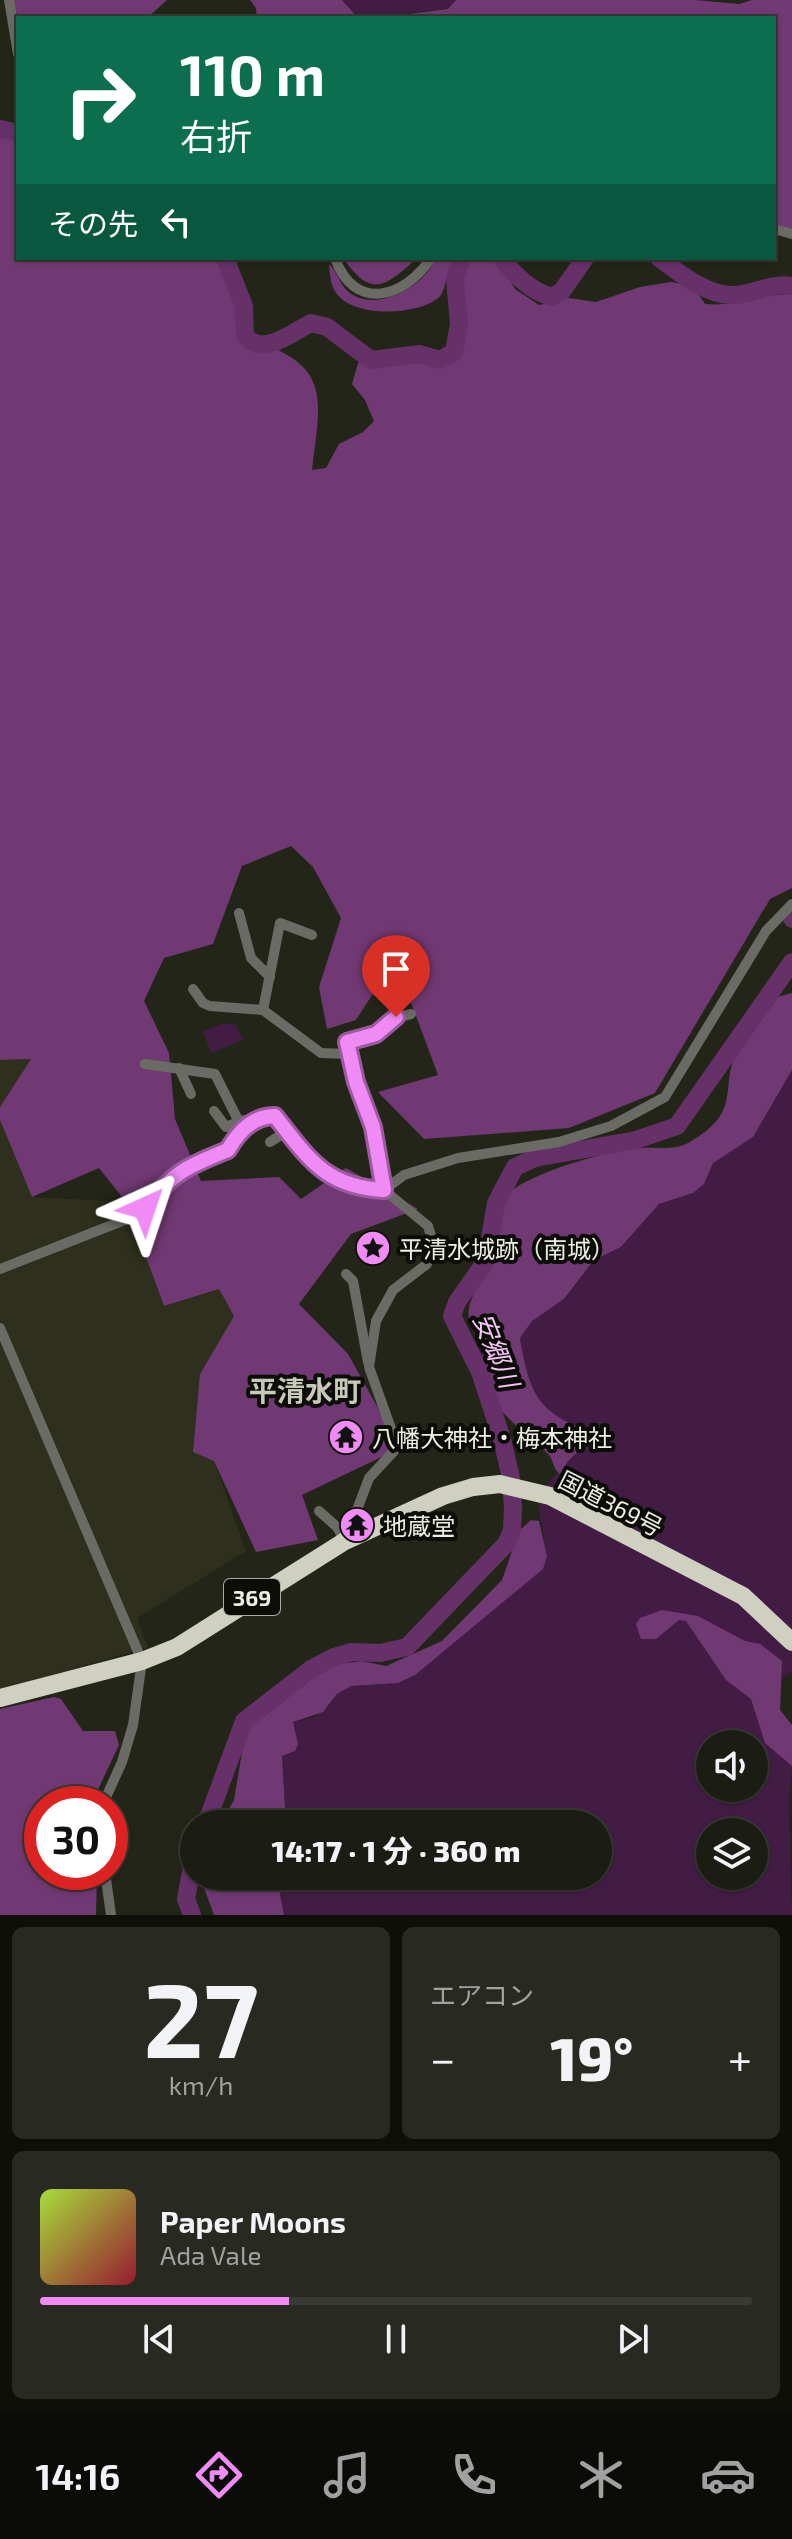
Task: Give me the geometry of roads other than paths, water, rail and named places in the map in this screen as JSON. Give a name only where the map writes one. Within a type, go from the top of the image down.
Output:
[{"type":"highway","name":"国道369号","points":[[0,1698],[142,1661],[177,1647],[345,1541],[443,1496],[473,1487],[500,1484],[547,1495],[743,1596],[792,1642]]},
{"type":"street","points":[[9,0],[16,42]]},
{"type":"street","points":[[336,260],[347,283],[359,292],[378,295],[416,276],[429,260]]},
{"type":"street","points":[[384,1190],[404,1175],[458,1158],[559,1142],[611,1126],[665,1097],[766,931],[792,904]]},
{"type":"street","points":[[239,913],[251,958],[270,977]]},
{"type":"street","points":[[263,1010],[280,923],[312,935]]},
{"type":"street","points":[[193,989],[210,1006],[263,1010],[321,1053],[348,1054]]},
{"type":"street","points":[[384,1190],[373,1127],[348,1054],[347,1042],[376,1034],[396,1017],[411,1014]]},
{"type":"street","points":[[145,1064],[215,1074],[230,1111],[241,1121]]},
{"type":"street","points":[[179,1068],[191,1094]]},
{"type":"street","points":[[214,1111],[226,1127],[241,1121],[275,1116],[309,1161],[321,1170],[348,1186],[384,1190],[428,1226],[434,1246],[427,1264],[393,1290],[376,1321],[369,1367]]},
{"type":"street","points":[[0,1269],[140,1214],[173,1178],[200,1159],[228,1150],[234,1138],[254,1121]]},
{"type":"street","points":[[270,1142],[287,1131]]},
{"type":"street","points":[[345,1541],[369,1478],[394,1451],[394,1437],[369,1367],[353,1281],[346,1274]]},
{"type":"street","points":[[0,1328],[142,1661],[133,1725],[111,1786]]},
{"type":"street","points":[[319,1511],[337,1527],[345,1541]]},
{"type":"street","points":[[108,1890],[111,1915]]},
{"type":"waterway","name":"安郷川","points":[[0,129],[16,133]]},
{"type":"waterway","name":"安郷川","points":[[226,260],[244,306],[245,336],[252,342],[269,344],[311,323],[327,327],[371,360],[420,354],[440,360],[454,352],[459,324],[455,279],[461,260]]},
{"type":"waterway","name":"安郷川","points":[[504,260],[524,282],[552,297],[562,291],[584,260]]},
{"type":"waterway","name":"安郷川","points":[[662,260],[693,282],[722,294],[739,295],[776,286],[792,286]]},
{"type":"waterway","name":"安郷川","points":[[792,912],[792,919]]},
{"type":"waterway","name":"安郷川","points":[[211,1810],[244,1721],[311,1669],[334,1657],[352,1652],[380,1653],[407,1647],[506,1544],[512,1530],[513,1508],[511,1478],[502,1439],[480,1372],[452,1316],[457,1302],[486,1261],[496,1203],[515,1167],[535,1158],[636,1140],[677,1126],[792,962]]},
{"type":"waterway","name":"安郷川","points":[[188,1890],[186,1899],[192,1915]]},
{"type":"place","name":"平清水城跡（南城）","points":[[373,1248]]},
{"type":"place","name":"八幡大神社・梅本神社","points":[[346,1437]]},
{"type":"place","name":"地蔵堂","points":[[357,1525]]},
{"type":"district","name":"平清水町","points":[[305,1390]]}]
